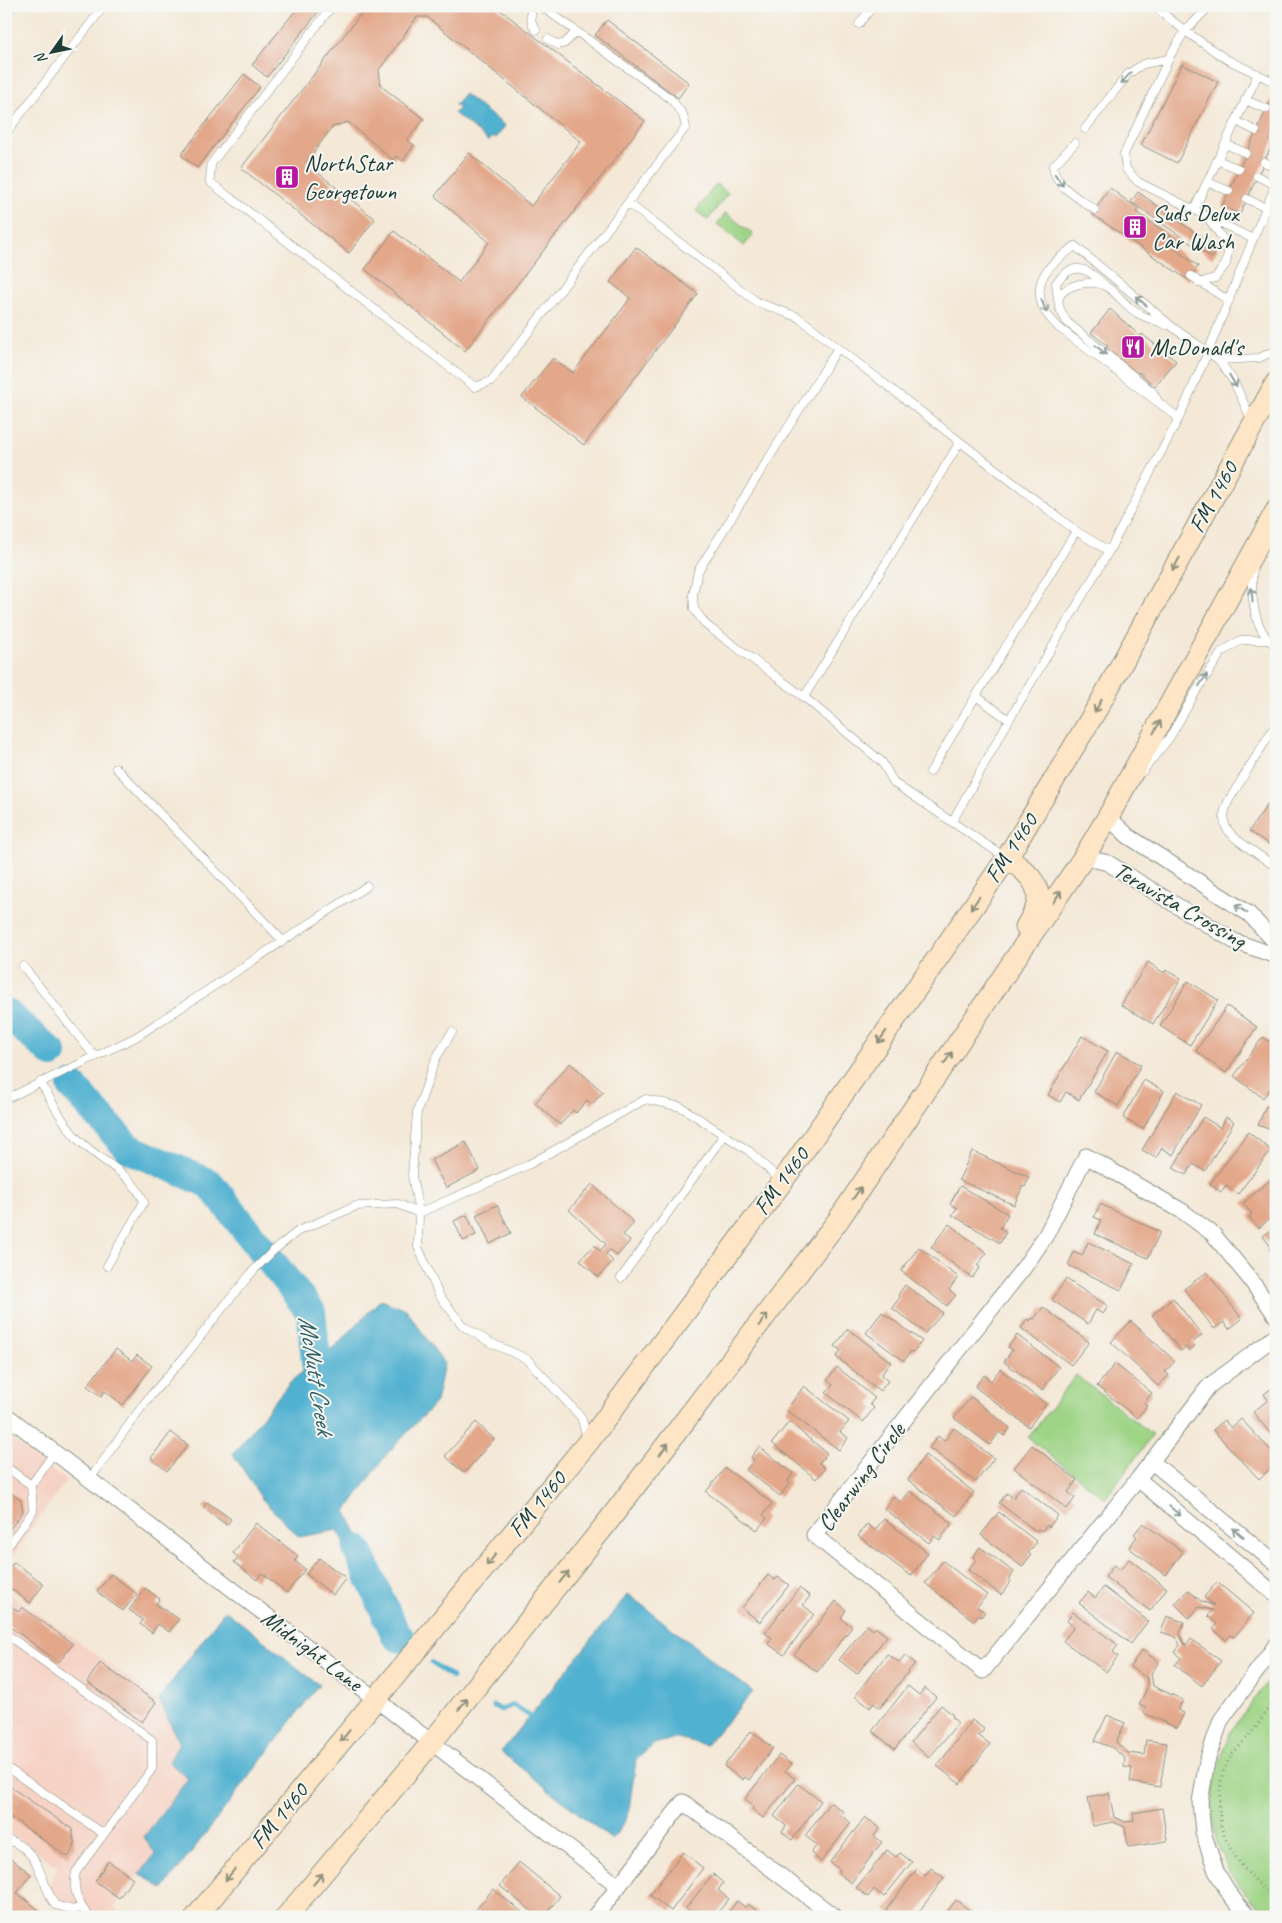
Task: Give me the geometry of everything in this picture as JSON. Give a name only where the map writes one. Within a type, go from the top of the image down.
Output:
[{"type":"main road","name":"FM 1460","points":[[196,1917],[589,1441],[782,1182],[1007,858],[1099,706],[1276,383]]},
{"type":"main road","points":[[286,1917],[432,1742],[606,1524],[837,1222],[1084,857],[1123,790],[1276,511]]},
{"type":"main road","points":[[1000,981],[1038,904],[1036,887],[1026,870],[1007,858]]},
{"type":"street","name":"Teravista Crossing","points":[[1108,817],[1128,836],[1249,914],[1276,943]]},
{"type":"street","name":"Teravista Crossing","points":[[1084,857],[1108,863],[1234,941],[1276,956]]},
{"type":"street","name":"Clearwing Circle","points":[[1276,1316],[1250,1279],[1213,1234],[1182,1211],[1086,1156],[1046,1234],[1025,1266],[814,1535],[983,1671],[1138,1479],[1209,1386],[1276,1336]]},
{"type":"street","name":"Midnight Lane","points":[[6,1415],[618,1885]]},
{"type":"street","points":[[1152,1461],[1276,1564]]},
{"type":"street","points":[[1138,1479],[1276,1595]]},
{"type":"street","points":[[1248,1917],[1230,1895],[1216,1871],[1203,1832],[1200,1802],[1207,1761],[1221,1720],[1276,1645]]},
{"type":"street","points":[[595,1917],[683,1802],[835,1917]]},
{"type":"lane","points":[[6,14],[12,6]]},
{"type":"lane","points":[[6,133],[104,6]]},
{"type":"lane","points":[[332,6],[210,164],[210,182],[476,387],[491,381],[686,127],[684,115],[671,98],[541,6]]},
{"type":"lane","points":[[532,6],[531,22],[536,30]]},
{"type":"lane","points":[[859,24],[873,6]]},
{"type":"lane","points":[[1154,6],[1185,31],[1226,59],[1276,83]]},
{"type":"lane","points":[[1210,6],[1185,31],[1169,58],[1124,154],[1126,169],[1138,182],[1253,238]]},
{"type":"lane","points":[[548,39],[558,45],[565,43],[576,32]]},
{"type":"lane","points":[[1085,129],[1128,74],[1143,64],[1169,58]]},
{"type":"lane","points":[[1194,210],[1258,74]]},
{"type":"lane","points":[[1245,100],[1266,109]]},
{"type":"lane","points":[[1236,121],[1256,131]]},
{"type":"lane","points":[[1075,143],[1053,166],[1054,176],[1065,188],[1095,210]]},
{"type":"lane","points":[[1225,144],[1246,153]]},
{"type":"lane","points":[[1217,160],[1239,169]]},
{"type":"lane","points":[[1264,162],[1276,168]]},
{"type":"lane","points":[[952,822],[1009,720],[1109,551],[1179,418],[1276,185],[1257,176]]},
{"type":"lane","points":[[1207,182],[1229,191]]},
{"type":"lane","points":[[1246,199],[1266,208]]},
{"type":"lane","points":[[628,203],[757,302],[798,317],[1076,531],[1109,551]]},
{"type":"lane","points":[[1199,283],[1215,278],[1226,264],[1228,252],[1221,236],[1206,215]]},
{"type":"lane","points":[[1179,418],[1058,327],[1044,310],[1039,292],[1045,271],[1075,246],[1175,329],[1219,360],[1234,382],[1253,424]]},
{"type":"lane","points":[[1161,406],[1152,391],[1067,322],[1059,309],[1056,283],[1063,274],[1075,269],[1092,272],[1136,312],[1175,329]]},
{"type":"lane","points":[[1191,276],[1229,301]]},
{"type":"lane","points":[[1058,303],[1062,292],[1069,287],[1088,282],[1104,284]]},
{"type":"lane","points":[[838,348],[698,571],[693,595],[694,609],[706,625],[804,697],[882,762],[894,784],[1007,858]]},
{"type":"lane","points":[[1219,360],[1259,358],[1276,350]]},
{"type":"lane","points":[[804,697],[960,442]]},
{"type":"lane","points":[[930,772],[1076,531]]},
{"type":"lane","points":[[1256,548],[1251,580],[1252,600],[1267,640],[1276,646]]},
{"type":"lane","points":[[1123,790],[1149,765],[1170,737],[1194,694],[1222,652],[1241,640],[1267,640]]},
{"type":"lane","points":[[976,696],[1009,720]]},
{"type":"lane","points":[[1276,724],[1224,810],[1224,822],[1229,834],[1276,867]]},
{"type":"lane","points":[[116,768],[283,941]]},
{"type":"lane","points":[[6,1099],[136,1037],[367,886]]},
{"type":"lane","points":[[23,966],[95,1056]]},
{"type":"lane","points":[[452,1032],[436,1058],[417,1112],[412,1176],[419,1213],[418,1248],[439,1295],[463,1326],[491,1343],[527,1359],[581,1417],[589,1441]]},
{"type":"lane","points":[[40,1082],[74,1135],[131,1181],[139,1191],[144,1202],[107,1266]]},
{"type":"lane","points":[[90,1479],[146,1402],[273,1251],[298,1231],[356,1206],[398,1204],[419,1213],[528,1165],[646,1099],[682,1107],[749,1152],[782,1182]]},
{"type":"lane","points":[[621,1278],[724,1135]]},
{"type":"lane","points":[[6,1549],[33,1511],[31,1485],[54,1452]]},
{"type":"lane","points":[[6,1467],[31,1485]]},
{"type":"lane","points":[[6,1634],[152,1740],[152,1769],[76,1872],[74,1882],[76,1897],[89,1917]]},
{"type":"lane","points":[[6,1767],[104,1834]]},
{"type":"lane","points":[[6,1838],[27,1851],[42,1874],[49,1896],[55,1905],[74,1910],[81,1906]]},
{"type":"path","points":[[1276,1692],[1267,1711],[1233,1752],[1222,1773],[1219,1805],[1222,1830],[1228,1845],[1252,1878],[1276,1898]]},
{"type":"shaded area","points":[[6,1434],[66,1481],[6,1564]]},
{"type":"shaded area","points":[[6,1591],[159,1699],[179,1743],[188,1779],[144,1837],[155,1854],[114,1907],[126,1917],[67,1917],[44,1894],[58,1867],[6,1830]]},
{"type":"green space","points":[[716,184],[728,193],[708,220],[696,211]]},
{"type":"green space","points":[[726,213],[753,234],[744,246],[717,224]]},
{"type":"green space","points":[[1076,1375],[1153,1435],[1105,1499],[1028,1438]]},
{"type":"green space","points":[[1276,1671],[1276,1917],[1272,1917],[1252,1901],[1230,1874],[1217,1843],[1211,1811],[1215,1777],[1230,1732]]},
{"type":"water","points":[[464,94],[505,126],[496,138],[492,137],[489,141],[454,113],[459,108],[455,105]]},
{"type":"water","points":[[380,1300],[406,1309],[444,1364],[436,1402],[386,1455],[346,1511],[380,1579],[371,1592],[338,1530],[299,1537],[262,1499],[233,1454],[290,1382],[342,1340]]},
{"type":"water","points":[[628,1594],[753,1692],[706,1745],[677,1738],[654,1744],[636,1760],[628,1816],[612,1840],[501,1752]]},
{"type":"water","points":[[225,1610],[319,1685],[163,1889],[140,1874],[155,1854],[144,1837],[188,1779],[169,1762],[179,1743],[159,1699]]},
{"type":"building","points":[[299,6],[323,6],[267,77],[252,65]]},
{"type":"building","name":"NorthStar Georgetown","points":[[367,6],[495,6],[645,121],[465,351],[365,269],[394,231],[459,282],[489,242],[435,196],[469,153],[531,206],[581,142],[427,17],[417,17],[379,70],[381,86],[424,119],[407,140],[414,145],[403,161],[396,156],[393,160],[348,122],[332,127],[306,163],[375,219],[349,253],[241,168]]},
{"type":"building","points":[[607,20],[689,83],[678,98],[595,35]]},
{"type":"building","points":[[1182,64],[1218,82],[1177,163],[1141,145]]},
{"type":"building","points":[[244,74],[260,87],[197,168],[181,155]]},
{"type":"building","points":[[1274,93],[1276,94],[1276,136],[1240,214],[1222,206]]},
{"type":"building","name":"Suds Delux Car Wash","points":[[1110,188],[1138,209],[1136,212],[1177,240],[1173,248],[1198,266],[1188,280],[1092,214]]},
{"type":"building","points":[[1138,192],[1218,249],[1212,258],[1131,202]]},
{"type":"building","points":[[636,247],[698,294],[584,445],[522,397],[553,358],[573,373],[626,304],[630,298],[610,282]]},
{"type":"building","name":"McDonald's","points":[[1110,309],[1140,336],[1142,334],[1176,361],[1154,387],[1139,372],[1138,374],[1106,348],[1108,346],[1091,333]]},
{"type":"building","points":[[1276,792],[1276,849],[1249,831]]},
{"type":"building","points":[[1148,962],[1164,973],[1166,970],[1181,979],[1153,1024],[1121,1005]]},
{"type":"building","points":[[1188,981],[1218,1000],[1190,1045],[1160,1026]]},
{"type":"building","points":[[1227,1006],[1257,1027],[1226,1073],[1196,1051]]},
{"type":"building","points":[[1082,1036],[1108,1051],[1079,1100],[1066,1092],[1060,1102],[1048,1095]]},
{"type":"building","points":[[1263,1037],[1276,1046],[1276,1081],[1263,1098],[1234,1076]]},
{"type":"building","points":[[1117,1051],[1141,1065],[1118,1106],[1094,1092]]},
{"type":"building","points":[[570,1063],[603,1092],[592,1104],[587,1100],[576,1113],[573,1110],[560,1125],[535,1103]]},
{"type":"building","points":[[1144,1080],[1164,1091],[1143,1129],[1123,1118]]},
{"type":"building","points":[[1177,1091],[1201,1105],[1173,1155],[1162,1148],[1156,1158],[1142,1150]]},
{"type":"building","points":[[1266,1106],[1276,1110],[1276,1132],[1258,1125]]},
{"type":"building","points":[[1203,1117],[1221,1128],[1226,1117],[1234,1122],[1205,1171],[1193,1164],[1186,1175],[1173,1168]]},
{"type":"building","points":[[1248,1132],[1271,1150],[1238,1194],[1226,1185],[1221,1192],[1210,1184]]},
{"type":"building","points":[[466,1142],[480,1170],[446,1188],[431,1160]]},
{"type":"building","points":[[972,1151],[1029,1177],[1014,1205],[959,1180]]},
{"type":"building","points":[[1276,1175],[1276,1213],[1259,1228],[1249,1217],[1252,1214],[1243,1203]]},
{"type":"building","points":[[592,1184],[634,1223],[623,1235],[630,1241],[617,1256],[610,1250],[606,1254],[613,1261],[598,1277],[580,1260],[594,1245],[600,1251],[606,1244],[569,1210]]},
{"type":"building","points":[[960,1186],[1008,1214],[1000,1228],[1006,1232],[1000,1243],[952,1215],[957,1208],[950,1204]]},
{"type":"building","points":[[1100,1204],[1160,1232],[1148,1258],[1095,1234],[1101,1220],[1094,1217]]},
{"type":"building","points":[[497,1205],[511,1233],[490,1244],[476,1215]]},
{"type":"building","points":[[467,1215],[476,1235],[463,1241],[454,1221]]},
{"type":"building","points":[[949,1224],[987,1253],[977,1265],[980,1267],[972,1278],[931,1247]]},
{"type":"building","points":[[1276,1226],[1276,1259],[1269,1249],[1271,1247],[1263,1236]]},
{"type":"building","points":[[1088,1242],[1134,1264],[1121,1290],[1068,1265],[1074,1252],[1082,1256]]},
{"type":"building","points":[[919,1247],[958,1277],[949,1290],[956,1295],[947,1306],[901,1271]]},
{"type":"building","points":[[1207,1272],[1242,1319],[1229,1329],[1224,1322],[1214,1329],[1184,1289]]},
{"type":"building","points":[[1066,1279],[1108,1306],[1103,1314],[1096,1310],[1088,1324],[1052,1300]]},
{"type":"building","points":[[905,1285],[943,1313],[925,1333],[892,1308],[900,1297],[898,1295]]},
{"type":"building","points":[[1173,1298],[1202,1335],[1192,1343],[1195,1346],[1189,1351],[1186,1347],[1181,1351],[1152,1315]]},
{"type":"building","points":[[1043,1307],[1089,1342],[1071,1365],[1021,1328],[1027,1319],[1030,1321],[1032,1318],[1034,1319]]},
{"type":"building","points":[[882,1312],[922,1341],[904,1361],[866,1333]]},
{"type":"building","points":[[1131,1321],[1175,1361],[1165,1372],[1169,1375],[1158,1386],[1111,1342]]},
{"type":"building","points":[[848,1329],[891,1362],[881,1375],[888,1381],[880,1391],[836,1357],[841,1351],[835,1346]]},
{"type":"building","points":[[1017,1335],[1059,1367],[1042,1390],[1004,1362],[1012,1350],[1008,1347]]},
{"type":"building","points":[[116,1349],[132,1361],[137,1355],[152,1366],[123,1405],[105,1391],[101,1396],[87,1386]]},
{"type":"building","points":[[1115,1364],[1152,1393],[1144,1403],[1147,1406],[1137,1418],[1097,1386]]},
{"type":"building","points":[[837,1367],[875,1398],[870,1404],[874,1408],[863,1422],[826,1393],[833,1385],[827,1380]]},
{"type":"building","points":[[1000,1369],[1046,1404],[1029,1427],[975,1387],[984,1375],[991,1381]]},
{"type":"building","points":[[804,1386],[849,1421],[840,1432],[848,1438],[839,1450],[786,1410]]},
{"type":"building","points":[[1272,1388],[1276,1394],[1276,1441],[1253,1412],[1268,1400],[1264,1394]]},
{"type":"building","points":[[971,1397],[1010,1428],[1004,1436],[999,1432],[990,1445],[954,1418]]},
{"type":"building","points":[[1241,1419],[1276,1456],[1276,1463],[1259,1479],[1213,1430],[1224,1420],[1231,1428]]},
{"type":"building","points":[[476,1422],[494,1439],[464,1473],[445,1456]]},
{"type":"building","points":[[789,1422],[827,1453],[819,1463],[825,1468],[816,1479],[772,1443]]},
{"type":"building","points":[[954,1428],[994,1458],[976,1482],[929,1448],[938,1436],[944,1441]]},
{"type":"building","points":[[171,1432],[188,1445],[167,1471],[151,1458]]},
{"type":"building","points":[[1032,1445],[1077,1480],[1068,1492],[1075,1498],[1067,1509],[1014,1468]]},
{"type":"building","points":[[759,1447],[793,1473],[788,1481],[790,1483],[780,1496],[746,1470],[754,1460],[751,1457]]},
{"type":"building","points":[[925,1455],[974,1492],[956,1516],[908,1480]]},
{"type":"building","points":[[725,1468],[772,1503],[763,1515],[767,1518],[757,1530],[706,1492]]},
{"type":"building","points":[[1021,1487],[1058,1515],[1049,1527],[1047,1525],[1042,1531],[1038,1529],[1036,1531],[999,1503],[1007,1493],[1013,1498]]},
{"type":"building","points":[[6,1490],[21,1500],[23,1512],[6,1534]]},
{"type":"building","points":[[910,1491],[952,1523],[940,1540],[934,1536],[929,1543],[884,1509],[893,1496],[901,1502]]},
{"type":"building","points":[[207,1502],[231,1519],[227,1525],[203,1508]]},
{"type":"building","points":[[999,1512],[1037,1542],[1028,1553],[1031,1555],[1022,1567],[981,1535]]},
{"type":"building","points":[[884,1519],[928,1553],[911,1576],[858,1536],[867,1524],[875,1530]]},
{"type":"building","points":[[256,1523],[298,1556],[295,1561],[305,1569],[287,1593],[262,1573],[257,1580],[234,1562],[238,1557],[233,1553]]},
{"type":"building","points":[[1143,1523],[1183,1552],[1166,1575],[1129,1548],[1137,1536],[1134,1534]]},
{"type":"building","points":[[980,1547],[1014,1572],[1009,1580],[1011,1581],[1001,1595],[968,1570],[976,1560],[973,1557]]},
{"type":"building","points":[[319,1558],[346,1578],[333,1595],[306,1574]]},
{"type":"building","points":[[1129,1559],[1167,1588],[1150,1611],[1105,1577],[1114,1565],[1120,1570]]},
{"type":"building","points":[[943,1561],[987,1595],[977,1607],[985,1612],[981,1617],[978,1615],[974,1621],[925,1583]]},
{"type":"building","points":[[14,1562],[44,1584],[30,1603],[6,1585],[6,1572]]},
{"type":"building","points":[[111,1574],[137,1594],[123,1611],[97,1592]]},
{"type":"building","points":[[768,1575],[775,1580],[778,1577],[789,1585],[760,1622],[742,1608]]},
{"type":"building","points":[[1217,1582],[1254,1613],[1234,1637],[1231,1635],[1226,1640],[1213,1629],[1217,1624],[1208,1616],[1213,1610],[1199,1607],[1189,1618],[1175,1604],[1188,1590],[1202,1602],[1214,1605],[1204,1597]]},
{"type":"building","points":[[1104,1587],[1148,1621],[1131,1644],[1079,1603],[1088,1592],[1095,1598]]},
{"type":"building","points":[[145,1588],[160,1599],[156,1604],[179,1619],[169,1632],[158,1624],[152,1633],[140,1624],[143,1620],[129,1610]]},
{"type":"building","points":[[799,1588],[810,1596],[803,1605],[814,1614],[784,1655],[768,1644],[772,1638],[765,1633]]},
{"type":"building","points":[[836,1601],[846,1610],[841,1618],[852,1627],[817,1672],[794,1655]]},
{"type":"building","points":[[6,1602],[19,1612],[22,1607],[73,1644],[59,1662],[6,1624]]},
{"type":"building","points":[[1073,1612],[1118,1645],[1113,1652],[1118,1656],[1106,1672],[1063,1641],[1074,1627],[1067,1621]]},
{"type":"building","points":[[1167,1616],[1184,1622],[1180,1634],[1186,1645],[1191,1639],[1221,1661],[1202,1686],[1175,1665],[1181,1658],[1174,1652],[1180,1645],[1176,1637],[1161,1632]]},
{"type":"building","points":[[867,1625],[873,1630],[875,1627],[887,1636],[857,1674],[839,1660]]},
{"type":"building","points":[[1142,1650],[1159,1662],[1151,1673],[1153,1686],[1183,1700],[1178,1710],[1184,1713],[1177,1728],[1144,1713],[1146,1708],[1139,1705],[1147,1688],[1147,1678],[1130,1667]]},
{"type":"building","points":[[887,1654],[899,1662],[905,1655],[915,1663],[880,1708],[874,1703],[870,1708],[855,1696]]},
{"type":"building","points":[[100,1663],[156,1702],[142,1722],[87,1682]]},
{"type":"building","points":[[908,1686],[919,1695],[925,1688],[936,1697],[895,1749],[872,1731]]},
{"type":"building","points":[[941,1705],[953,1715],[952,1717],[958,1723],[929,1758],[911,1742]]},
{"type":"building","points":[[1107,1715],[1125,1723],[1116,1742],[1128,1753],[1144,1755],[1146,1740],[1167,1743],[1160,1787],[1130,1782],[1132,1768],[1124,1767],[1125,1758],[1113,1748],[1095,1741]]},
{"type":"building","points":[[972,1720],[984,1729],[979,1736],[990,1744],[960,1784],[937,1766]]},
{"type":"building","points":[[751,1731],[773,1748],[749,1780],[745,1777],[743,1780],[724,1766]]},
{"type":"building","points":[[779,1755],[791,1764],[785,1771],[795,1779],[763,1818],[752,1809],[754,1806],[745,1799]]},
{"type":"building","points":[[6,1784],[72,1829],[75,1846],[68,1857],[6,1814]]},
{"type":"building","points":[[798,1784],[821,1801],[792,1840],[782,1832],[786,1826],[774,1816]]},
{"type":"building","points":[[1109,1793],[1114,1817],[1125,1822],[1134,1821],[1133,1813],[1162,1808],[1167,1841],[1128,1847],[1125,1827],[1113,1822],[1093,1826],[1088,1797]]},
{"type":"building","points":[[830,1802],[844,1812],[841,1815],[851,1823],[821,1862],[811,1853],[817,1845],[805,1836]]},
{"type":"building","points":[[865,1817],[880,1828],[874,1836],[882,1842],[851,1883],[838,1873],[840,1870],[830,1862]]},
{"type":"building","points":[[887,1850],[896,1857],[900,1853],[912,1862],[884,1897],[874,1889],[868,1897],[856,1888]]},
{"type":"building","points":[[683,1852],[703,1868],[671,1911],[650,1895]]},
{"type":"building","points":[[6,1855],[31,1874],[17,1893],[48,1917],[6,1917]]},
{"type":"building","points":[[108,1861],[133,1878],[119,1898],[95,1881]]},
{"type":"building","points":[[519,1862],[560,1896],[545,1915],[542,1913],[539,1917],[500,1886]]},
{"type":"building","points":[[931,1868],[944,1878],[915,1917],[894,1917],[886,1910],[917,1869],[925,1876]]},
{"type":"building","points":[[713,1874],[723,1883],[718,1890],[729,1899],[714,1917],[696,1917],[686,1908]]},
{"type":"building","points":[[493,1889],[528,1917],[483,1917],[475,1911]]},
{"type":"building","points":[[956,1900],[978,1917],[943,1917]]},
{"type":"building","points":[[737,1901],[745,1907],[748,1904],[761,1914],[759,1917],[725,1917]]},
{"type":"waterway","name":"McNutt Creek","points":[[6,1013],[52,1053]]},
{"type":"waterway","name":"McNutt Creek","points":[[72,1086],[128,1148],[210,1184],[311,1312],[322,1400]]},
{"type":"waterway","name":"McNutt Creek","points":[[357,1549],[396,1635],[400,1638]]},
{"type":"waterway","name":"McNutt Creek","points":[[432,1663],[452,1677]]},
{"type":"waterway","name":"McNutt Creek","points":[[494,1706],[501,1710],[513,1705],[534,1719]]},
{"type":"place","name":"NorthStar Georgetown","points":[[287,177]]},
{"type":"place","name":"Suds Delux Car Wash","points":[[1135,227]]},
{"type":"place","name":"McDonald's","points":[[1133,347]]}]
